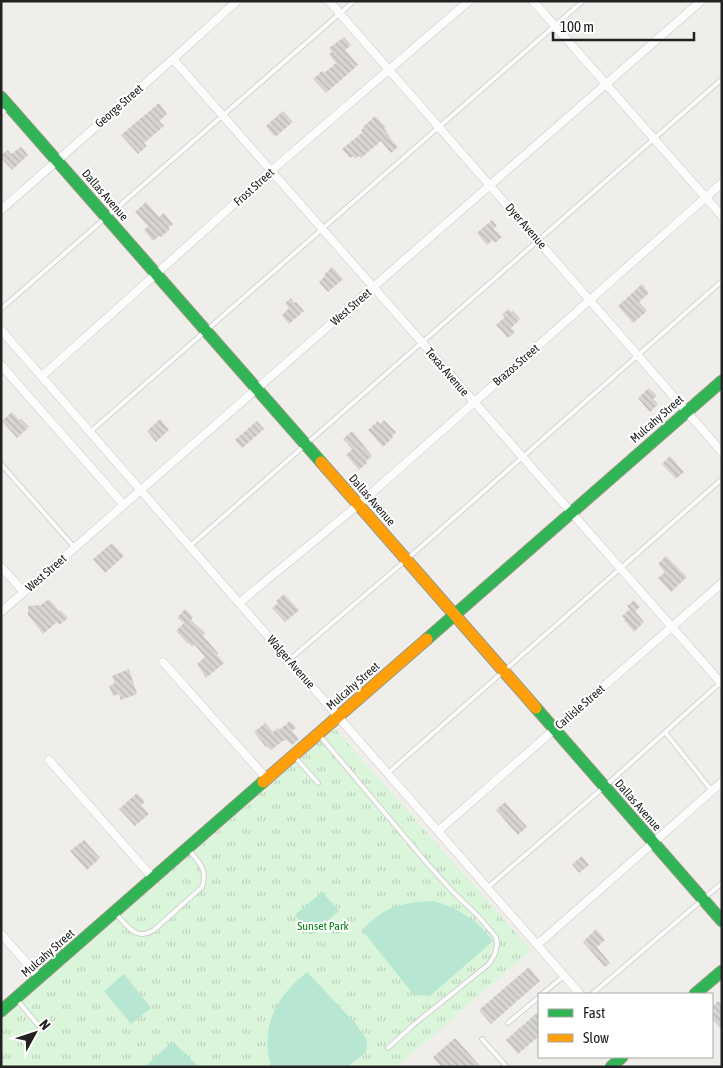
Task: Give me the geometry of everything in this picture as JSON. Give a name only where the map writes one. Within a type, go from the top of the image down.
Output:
[{"type":"street","name":"George Street","points":[[1,210],[237,1]]},
{"type":"street","name":"Dyer Avenue","points":[[330,1],[722,452]]},
{"type":"street","name":"Frost Street","points":[[42,376],[271,171],[469,1]]},
{"type":"street","points":[[533,1],[722,216]]},
{"type":"street","name":"West Street","points":[[1,612],[701,1]]},
{"type":"street","name":"Texas Avenue","points":[[173,59],[721,683]]},
{"type":"street","name":"Dallas Avenue","points":[[1,97],[5,110],[57,160],[722,921]]},
{"type":"street","name":"Brazos Street","points":[[239,603],[358,505],[722,183]]},
{"type":"street","name":"Walger Avenue","points":[[1,330],[579,993]]},
{"type":"street","points":[[1,365],[124,505]]},
{"type":"street","name":"Mulcahy Street","points":[[1,1012],[722,381]]},
{"type":"street","points":[[1,567],[24,592]]},
{"type":"street","name":"Carlisle Street","points":[[438,831],[722,583]]},
{"type":"street","points":[[162,662],[266,779]]},
{"type":"street","points":[[49,760],[154,878]]},
{"type":"street","points":[[537,945],[722,782]]},
{"type":"street","points":[[1,934],[40,978]]},
{"type":"street","points":[[696,993],[720,976]]},
{"type":"street","points":[[611,1067],[621,1058]]},
{"type":"lane","points":[[1,309],[354,1]]},
{"type":"lane","points":[[90,432],[583,1]]},
{"type":"lane","points":[[190,546],[722,79]]},
{"type":"lane","points":[[289,660],[406,560],[722,281]]},
{"type":"lane","points":[[1,464],[75,548]]},
{"type":"lane","points":[[388,773],[722,479]]},
{"type":"lane","points":[[488,888],[721,683]]},
{"type":"lane","points":[[665,732],[712,791]]},
{"type":"lane","points":[[318,734],[426,862],[496,937],[495,954],[489,964],[412,1026],[388,1048]]},
{"type":"lane","points":[[294,756],[318,783]]},
{"type":"lane","points":[[114,913],[132,931],[138,934],[143,935],[154,930],[202,887],[205,877],[202,866],[188,848]]},
{"type":"lane","points":[[593,993],[722,883]]},
{"type":"lane","points":[[543,993],[564,976]]},
{"type":"lane","points":[[508,1023],[538,998]]},
{"type":"lane","points":[[16,999],[38,1025]]},
{"type":"lane","points":[[482,1039],[507,1067]]},
{"type":"green space","name":"Sunset Park","points":[[335,729],[531,950],[397,1067],[1,1067],[1,1020]]},
{"type":"green space","points":[[322,892],[339,911],[311,935],[295,915]]},
{"type":"green space","points":[[433,901],[467,916],[493,941],[430,996],[414,995],[362,930],[394,907]]},
{"type":"green space","points":[[307,972],[355,1023],[367,1040],[366,1052],[347,1067],[271,1067],[268,1038],[273,1014],[287,992]]},
{"type":"green space","points":[[124,974],[151,1008],[131,1024],[104,991]]},
{"type":"green space","points":[[173,1042],[199,1067],[146,1067],[154,1058]]},
{"type":"building","points":[[344,37],[351,45],[345,50],[358,65],[326,93],[313,79],[336,63],[329,54],[332,52],[329,48]]},
{"type":"building","points":[[159,103],[167,114],[159,121],[164,126],[144,143],[147,146],[138,154],[121,135]]},
{"type":"building","points":[[283,111],[293,122],[275,137],[266,126]]},
{"type":"building","points":[[375,116],[386,127],[384,128],[398,147],[391,153],[381,141],[361,158],[359,156],[355,159],[353,156],[350,158],[342,149],[363,132],[361,130],[363,127]]},
{"type":"building","points":[[21,147],[28,155],[12,170],[1,158],[1,155],[8,150],[11,154]]},
{"type":"building","points":[[146,202],[159,217],[164,213],[173,224],[161,237],[159,236],[153,241],[144,230],[148,226],[135,212]]},
{"type":"building","points":[[492,220],[497,226],[494,228],[495,230],[502,237],[495,243],[492,240],[487,245],[477,233]]},
{"type":"building","points":[[332,267],[343,279],[328,292],[319,282]]},
{"type":"building","points":[[642,284],[649,293],[639,302],[647,311],[633,323],[618,306]]},
{"type":"building","points":[[291,298],[304,311],[289,324],[282,315],[289,308],[285,303]]},
{"type":"building","points":[[509,309],[520,319],[511,328],[515,332],[508,338],[496,325],[505,317],[502,314]]},
{"type":"building","points":[[649,388],[657,396],[653,399],[658,404],[650,412],[638,398]]},
{"type":"building","points":[[12,412],[29,427],[17,438],[2,421]]},
{"type":"building","points":[[160,419],[169,430],[156,442],[147,431]]},
{"type":"building","points":[[384,420],[396,432],[383,447],[368,430],[378,421],[380,424]]},
{"type":"building","points":[[257,421],[264,429],[242,448],[235,440]]},
{"type":"building","points":[[352,431],[372,456],[359,470],[346,455],[352,449],[343,439]]},
{"type":"building","points":[[670,456],[684,472],[676,479],[662,464]]},
{"type":"building","points":[[112,543],[124,556],[105,573],[93,559]]},
{"type":"building","points":[[666,556],[687,577],[671,592],[658,578],[665,572],[658,564]]},
{"type":"building","points":[[284,594],[299,610],[285,622],[272,608],[278,603],[276,601]]},
{"type":"building","points":[[49,599],[68,618],[59,625],[57,622],[43,634],[28,615],[28,606],[41,605]]},
{"type":"building","points":[[634,600],[640,607],[635,611],[644,622],[634,632],[622,616],[630,609],[627,606]]},
{"type":"building","points":[[185,609],[193,617],[191,620],[205,633],[203,636],[224,663],[206,678],[197,664],[205,657],[194,644],[192,647],[176,631],[184,623],[177,618]]},
{"type":"building","points":[[129,669],[137,694],[121,700],[119,694],[113,696],[109,686],[115,683],[112,676]]},
{"type":"building","points":[[290,721],[296,728],[292,731],[299,739],[292,745],[287,740],[284,740],[271,750],[266,747],[254,732],[265,723],[273,732],[278,728],[279,730]]},
{"type":"building","points":[[137,793],[145,802],[141,805],[149,814],[135,826],[119,809]]},
{"type":"building","points":[[505,802],[527,827],[518,835],[496,810]]},
{"type":"building","points":[[84,840],[100,858],[87,870],[70,851]]},
{"type":"building","points":[[582,856],[589,865],[579,873],[572,864]]},
{"type":"building","points":[[596,929],[605,940],[597,947],[610,963],[605,967],[583,942]]},
{"type":"building","points":[[529,967],[540,981],[491,1024],[479,1010]]},
{"type":"building","points":[[718,1001],[722,1005],[722,1030],[713,1019],[715,1011],[713,1006]]},
{"type":"building","points":[[538,1012],[538,1037],[518,1054],[506,1040]]},
{"type":"building","points":[[455,1038],[481,1067],[441,1067],[433,1057]]},
{"type":"traffic: fast","points":[[1,97],[321,462]]},
{"type":"traffic: fast","points":[[427,639],[722,381]]},
{"type":"traffic: fast","points":[[536,708],[722,921]]},
{"type":"traffic: fast","points":[[1,1011],[263,782]]},
{"type":"traffic: fast","points":[[696,993],[722,971]]},
{"type":"traffic: fast","points":[[611,1067],[621,1058]]},
{"type":"traffic: slow","points":[[321,462],[536,708]]},
{"type":"traffic: slow","points":[[263,782],[427,639]]}]
